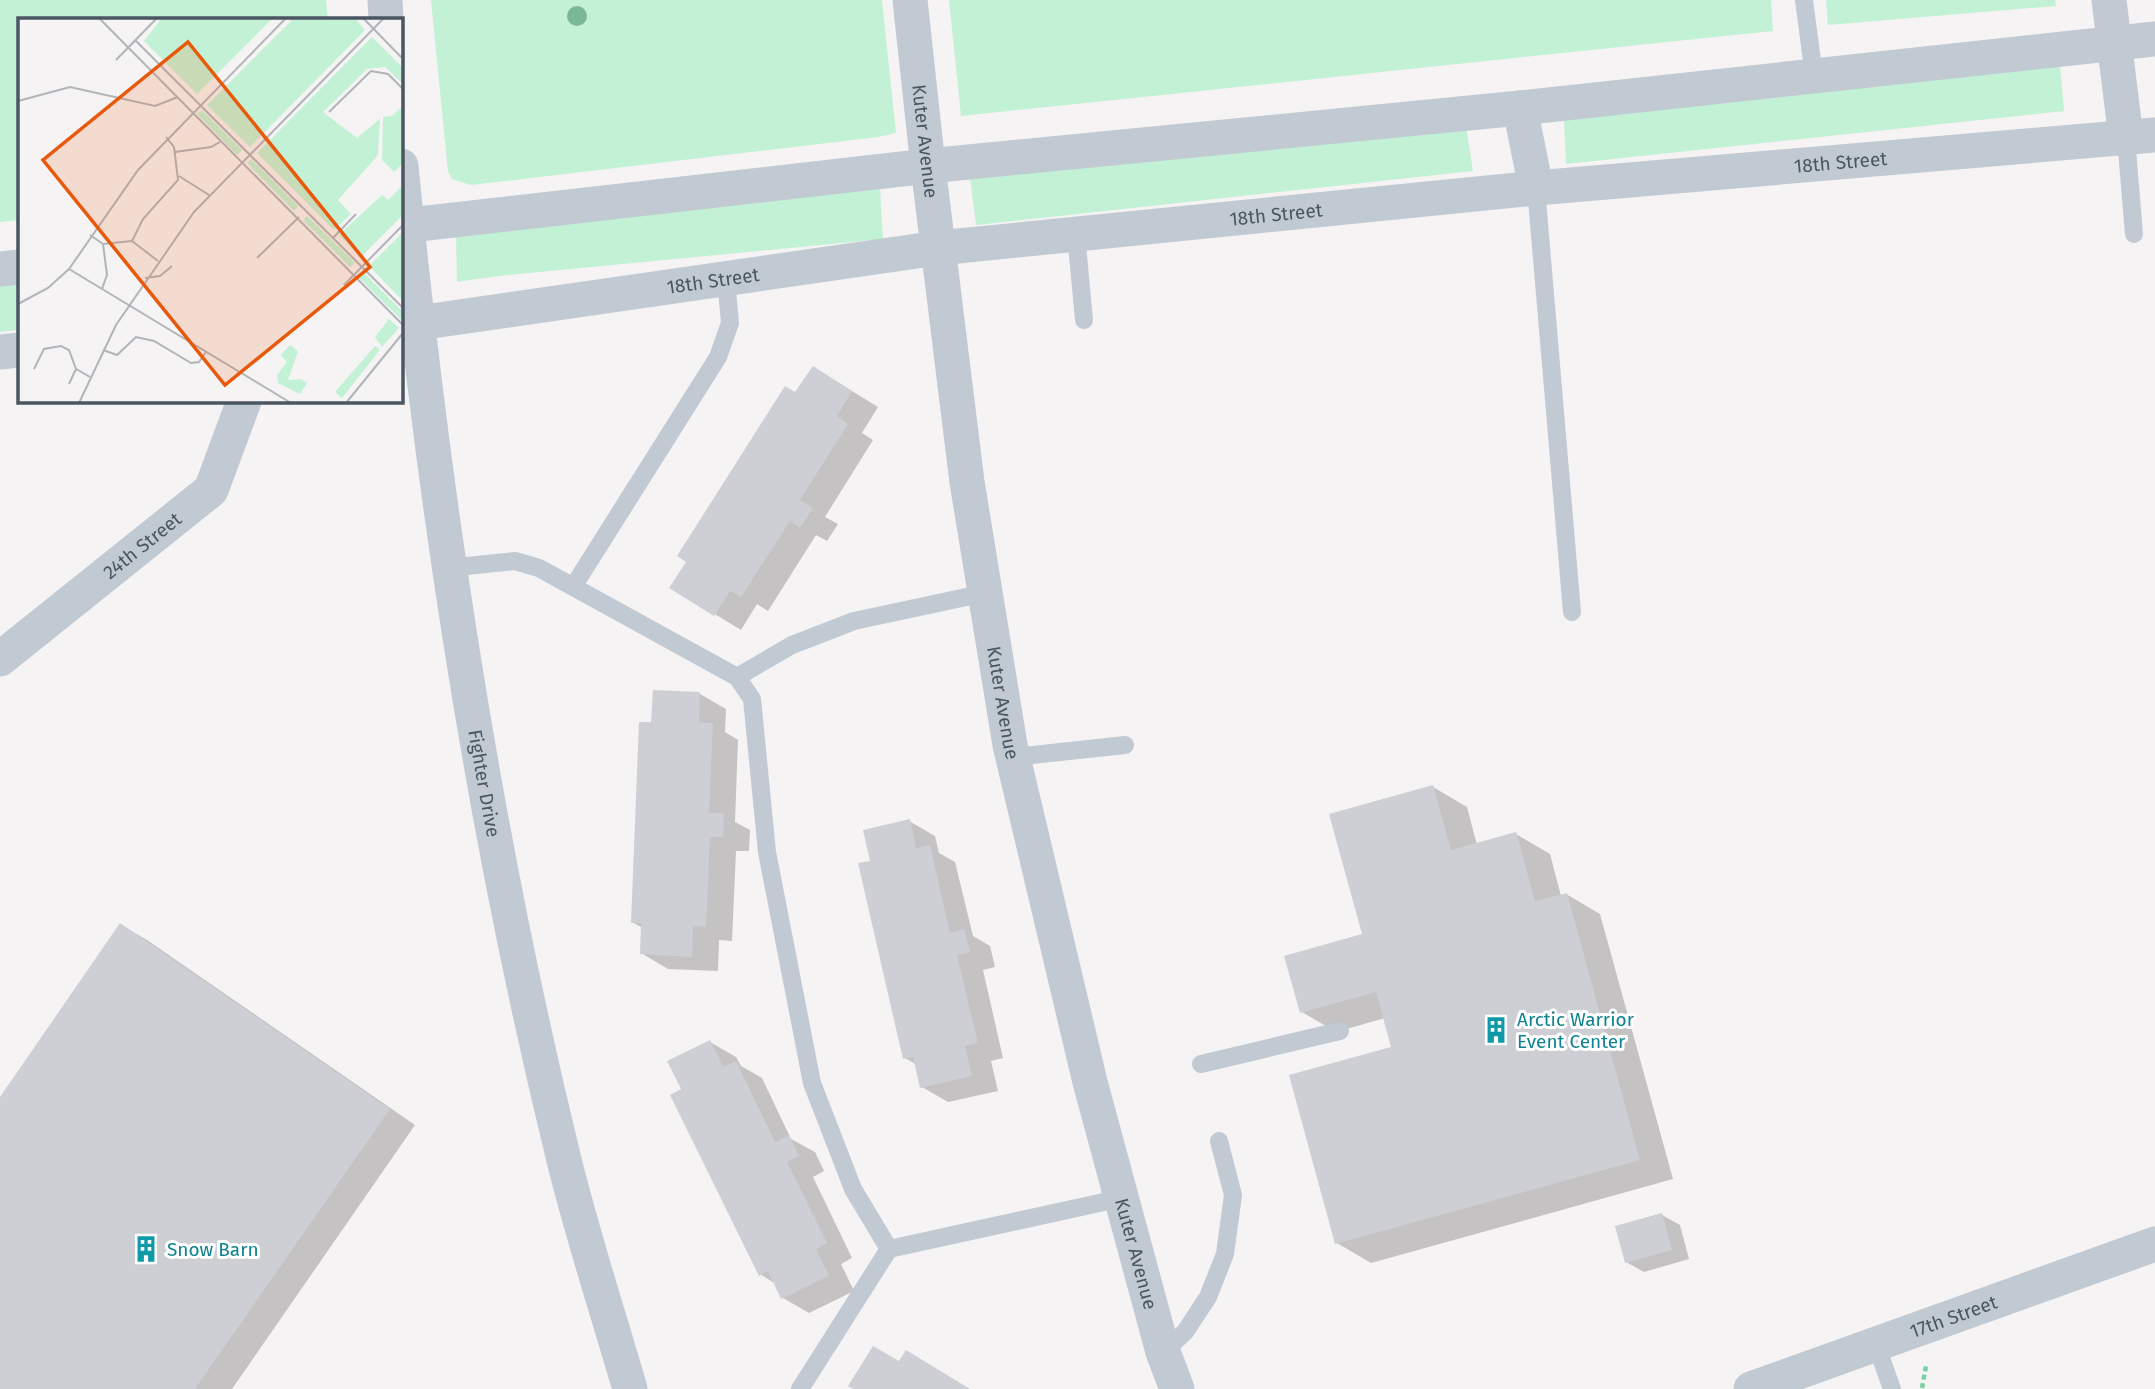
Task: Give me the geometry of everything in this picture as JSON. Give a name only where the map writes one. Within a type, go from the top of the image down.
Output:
[{"type":"street","points":[[384,0],[386,18]]},
{"type":"street","name":"Kuter Avenue","points":[[910,0],[967,482],[1013,757],[1090,1082],[1164,1352],[1177,1389]]},
{"type":"street","points":[[2109,0],[2113,43],[2141,137]]},
{"type":"street","points":[[404,225],[928,166],[1520,108],[2155,39]]},
{"type":"street","points":[[1520,108],[1536,188]]},
{"type":"street","name":"18th Street","points":[[410,324],[938,248],[1536,188],[2141,137]]},
{"type":"street","name":"Fighter Drive","points":[[402,186],[410,324],[448,568],[503,884],[565,1162],[630,1389]]},
{"type":"street","points":[[0,268],[18,267]]},
{"type":"street","points":[[0,352],[18,350]]},
{"type":"street","name":"24th Street","points":[[0,659],[211,489],[244,402]]},
{"type":"street","name":"17th Street","points":[[1752,1389],[2155,1244]]},
{"type":"lane","points":[[1804,0],[1814,76]]},
{"type":"lane","points":[[2134,234],[2141,137]]},
{"type":"lane","points":[[1536,188],[1572,612]]},
{"type":"lane","points":[[1076,234],[1084,320]]},
{"type":"lane","points":[[573,587],[718,357],[730,323],[726,279]]},
{"type":"lane","points":[[448,568],[516,561],[539,568],[737,677],[752,699],[767,852],[812,1083],[853,1189],[889,1249]]},
{"type":"lane","points":[[737,677],[792,645],[854,621],[985,593]]},
{"type":"lane","points":[[1013,757],[1125,745]]},
{"type":"lane","points":[[1201,1064],[1340,1031]]},
{"type":"lane","points":[[1164,1352],[1185,1332],[1208,1297],[1225,1254],[1233,1195],[1219,1141]]},
{"type":"lane","points":[[800,1389],[889,1249],[1122,1198]]},
{"type":"lane","points":[[1876,1344],[1892,1389]]},
{"type":"path","points":[[1922,1389],[1926,1365]]},
{"type":"green space","points":[[0,0],[326,0],[328,18],[18,18],[18,220],[0,222]]},
{"type":"green space","points":[[431,0],[882,0],[896,133],[471,185],[452,179],[448,172]]},
{"type":"green space","points":[[949,0],[1771,0],[1773,31],[961,116]]},
{"type":"green space","points":[[1826,0],[2055,0],[2056,6],[1828,25]]},
{"type":"green space","points":[[2060,65],[2064,111],[1566,164],[1564,119]]},
{"type":"green space","points":[[1466,126],[1473,171],[976,225],[970,177]]},
{"type":"green space","points":[[880,188],[883,239],[457,282],[456,236]]},
{"type":"green space","points":[[18,277],[18,330],[0,332],[0,279]]},
{"type":"building","points":[[813,366],[852,391],[837,416],[848,424],[800,500],[813,508],[800,528],[790,521],[741,597],[730,591],[714,616],[669,588],[686,562],[677,556],[785,386],[795,392]]},
{"type":"building","points":[[653,690],[700,692],[699,722],[713,723],[709,813],[724,813],[723,837],[710,837],[706,927],[693,926],[692,957],[640,954],[641,923],[631,923],[639,722],[651,722]]},
{"type":"building","name":"Arctic Warrior Event Center","points":[[1433,785],[1451,850],[1516,832],[1535,901],[1567,893],[1640,1160],[1335,1244],[1289,1075],[1391,1047],[1376,992],[1300,1013],[1284,956],[1362,934],[1329,814]]},
{"type":"building","points":[[910,819],[916,848],[930,845],[950,933],[964,929],[970,952],[957,955],[978,1043],[965,1046],[972,1076],[920,1088],[913,1057],[903,1059],[858,863],[870,861],[863,830]]},
{"type":"building","name":"Snow Barn","points":[[120,923],[390,1109],[195,1389],[0,1389],[0,1097]]},
{"type":"building","points":[[710,1040],[723,1067],[736,1061],[775,1142],[789,1135],[799,1156],[787,1162],[827,1243],[816,1249],[829,1276],[781,1299],[768,1271],[759,1276],[670,1095],[681,1089],[667,1061]]},
{"type":"building","points":[[1662,1213],[1672,1250],[1625,1263],[1615,1226]]},
{"type":"building","points":[[873,1346],[899,1361],[906,1350],[970,1389],[853,1389],[848,1386]]},
{"type":"place","name":"Arctic Warrior Event Center","points":[[1496,1030]]},
{"type":"place","name":"Snow Barn","points":[[146,1249]]}]
